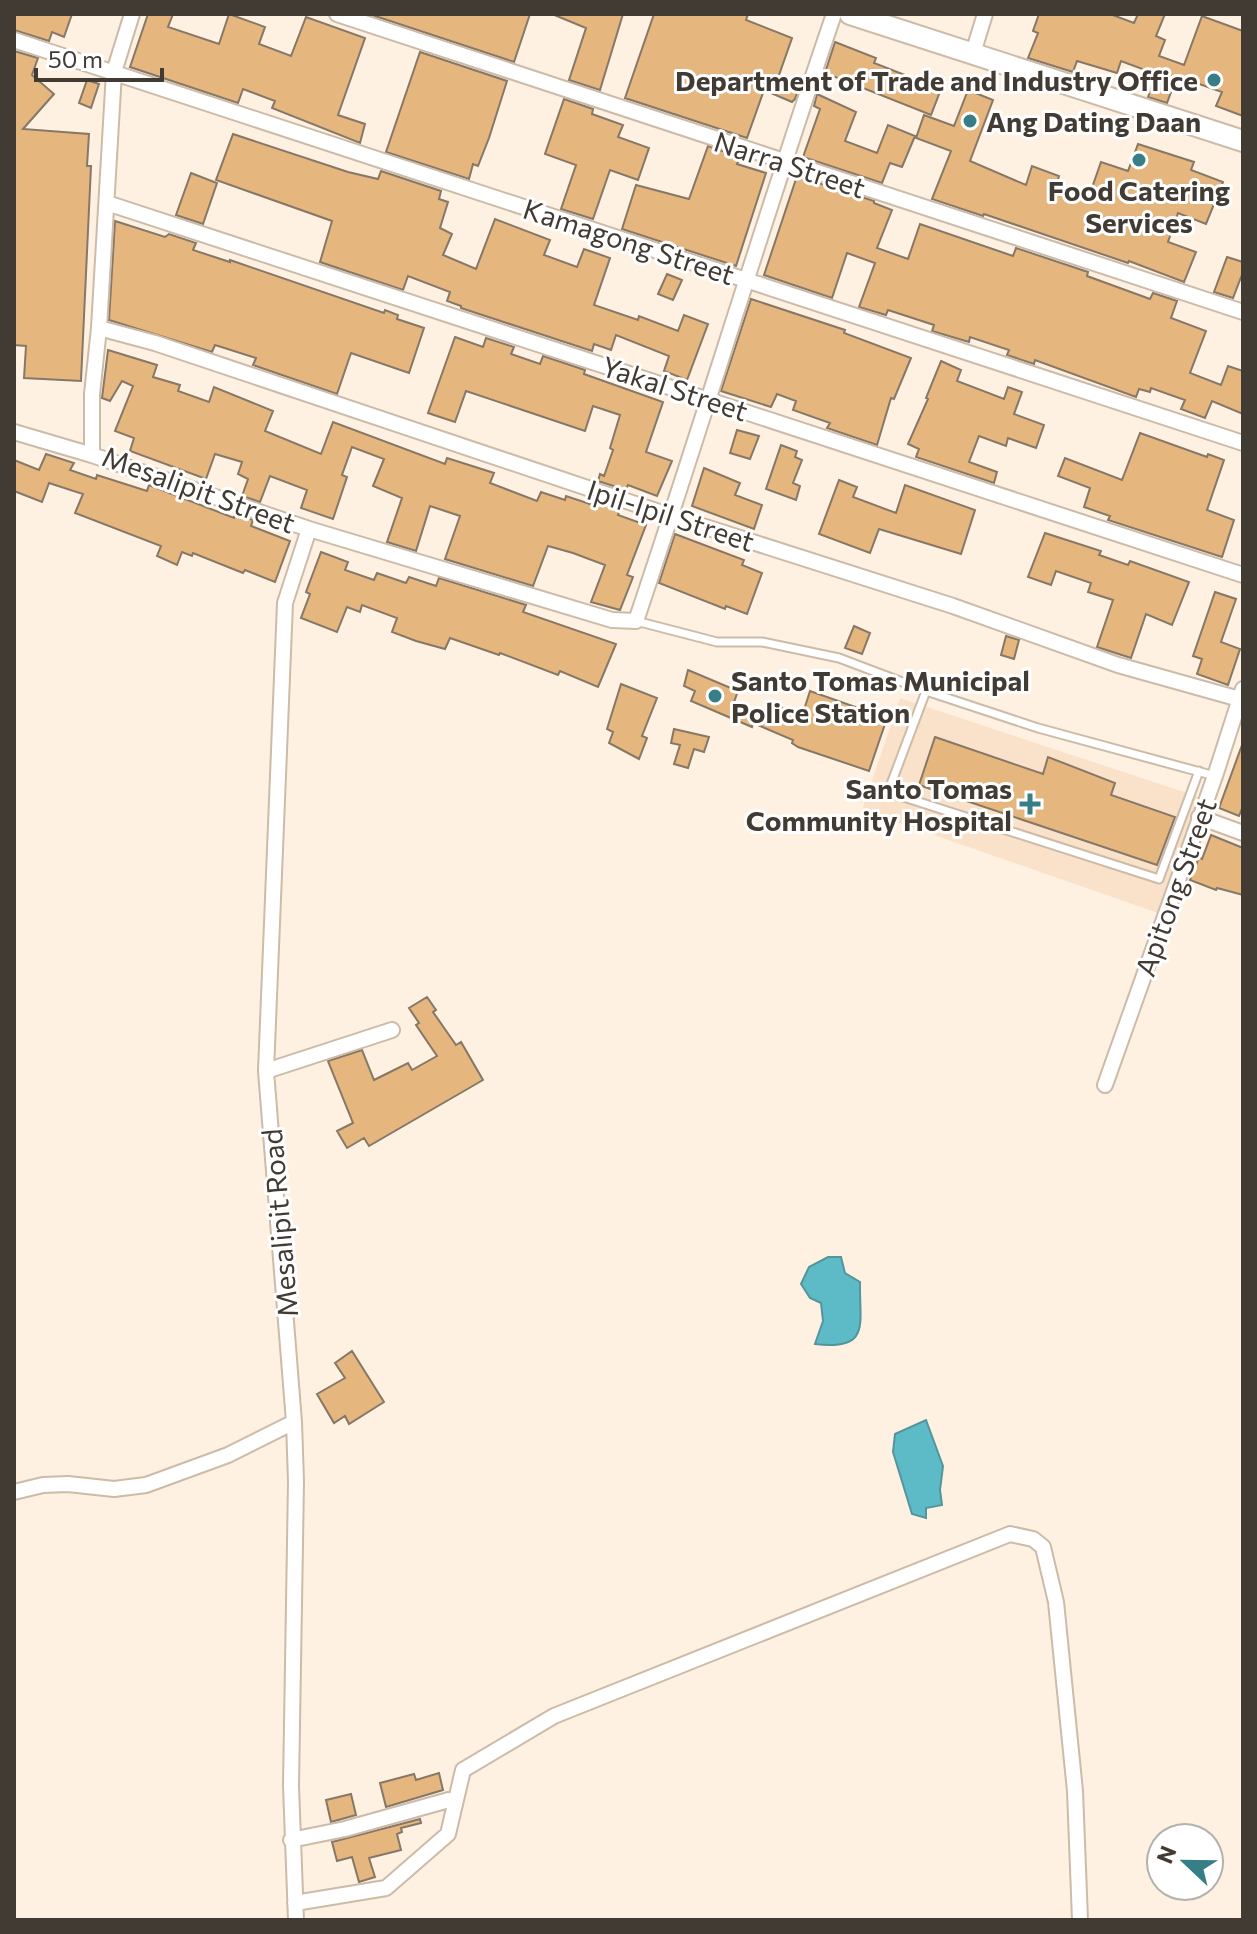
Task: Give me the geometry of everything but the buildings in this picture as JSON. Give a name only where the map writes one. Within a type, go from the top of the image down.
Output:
[{"type":"main road","points":[[850,14],[1243,141]]},
{"type":"street","name":"Mesalipit Street","points":[[132,14],[114,72],[99,328],[92,394],[92,455],[309,529],[612,620],[636,621]]},
{"type":"street","name":"Narra Street","points":[[337,14],[1243,312]]},
{"type":"street","points":[[636,621],[710,399],[783,162],[834,14]]},
{"type":"street","points":[[973,53],[985,14]]},
{"type":"street","name":"Kamagong Street","points":[[14,40],[1243,443]]},
{"type":"street","name":"Yakal Street","points":[[107,203],[1243,575]]},
{"type":"street","name":"Ipil-Ipil Street","points":[[99,328],[155,343],[671,516],[953,606],[1118,665],[1242,696]]},
{"type":"street","points":[[14,432],[92,455]]},
{"type":"street","name":"Mesalipit Road","points":[[296,1920],[291,1840],[296,1482],[294,1422],[266,1071],[285,603],[309,529]]},
{"type":"street","name":"Apitong Street","points":[[1105,1085],[1242,696]]},
{"type":"street","points":[[1199,817],[1243,833]]},
{"type":"street","points":[[266,1071],[392,1030]]},
{"type":"street","points":[[14,1492],[56,1485],[114,1489],[146,1485],[228,1455],[294,1422]]},
{"type":"street","points":[[295,1903],[386,1888],[448,1834],[463,1770],[554,1716],[1010,1534],[1033,1539],[1043,1547],[1056,1602],[1075,1791],[1080,1920]]},
{"type":"street","points":[[291,1840],[345,1829],[456,1798]]},
{"type":"lane","points":[[636,621],[717,642],[762,642],[839,658],[1038,728],[1215,776]]},
{"type":"lane","points":[[926,691],[888,792],[1159,879],[1199,771]]},
{"type":"shaded area","name":"Santo Tomas Community Hospital","points":[[900,698],[1199,797],[1161,914],[862,810]]},
{"type":"water","points":[[828,1257],[841,1257],[845,1273],[860,1282],[858,1331],[846,1343],[833,1345],[815,1344],[823,1321],[821,1303],[810,1298],[801,1284],[809,1267]]},
{"type":"water","points":[[926,1420],[943,1466],[942,1505],[926,1508],[926,1518],[912,1514],[893,1452],[895,1434]]},
{"type":"place","name":"Department of Trade and Industry Office","points":[[1214,80]]},
{"type":"place","name":"Ang Dating Daan","points":[[970,121]]},
{"type":"place","name":"Food Catering Services","points":[[1139,160]]},
{"type":"place","name":"Santo Tomas Municipal Police Station","points":[[715,696]]},
{"type":"place","name":"Santo Tomas Community Hospital","points":[[1030,804]]}]
